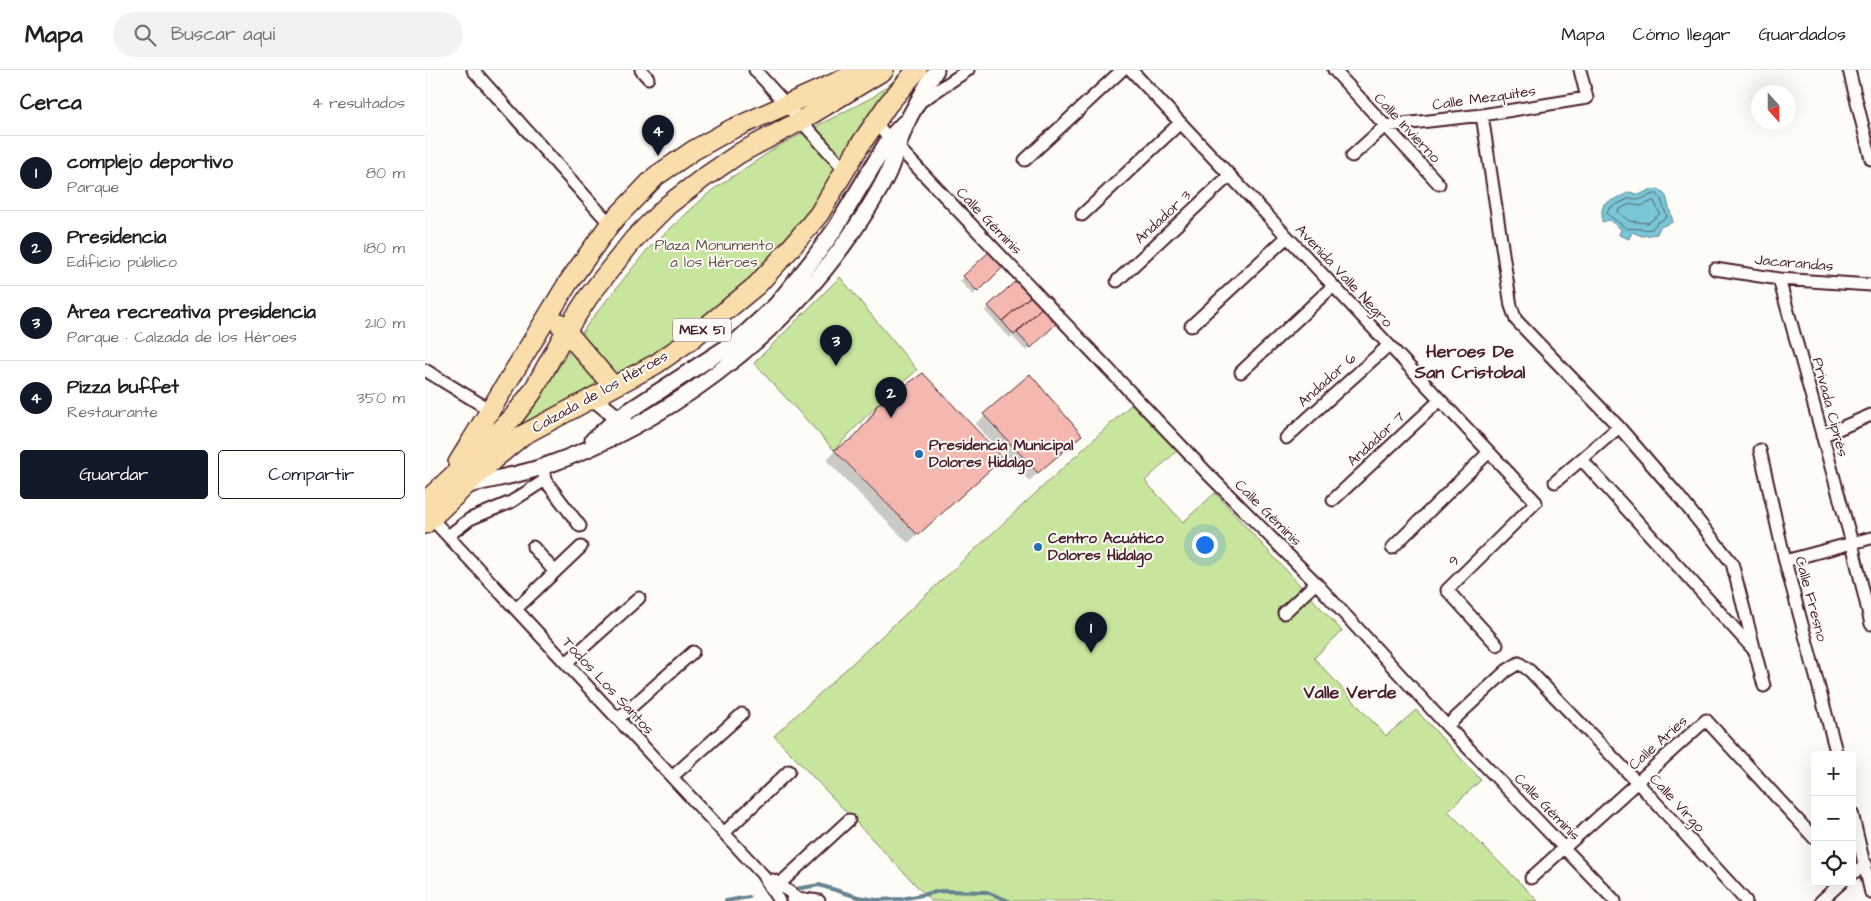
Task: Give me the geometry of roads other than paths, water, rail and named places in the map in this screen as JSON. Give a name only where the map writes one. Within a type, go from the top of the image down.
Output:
[{"type":"main road","points":[[427,515],[429,502],[444,483],[568,283],[610,224],[655,176],[694,150],[730,130],[864,70]]},
{"type":"main road","name":"Calzada de los Héroes","points":[[444,483],[514,416],[533,391],[566,331],[589,296],[634,239],[669,205],[740,153],[800,121],[884,70]]},
{"type":"main road","name":"Calzada de los Héroes","points":[[427,515],[468,485],[494,459],[523,435],[656,364],[689,341],[757,285],[819,214],[860,145],[888,104],[917,70]]},
{"type":"main road","points":[[550,313],[613,386]]},
{"type":"street","points":[[473,70],[610,224]]},
{"type":"street","points":[[755,70],[846,171]]},
{"type":"street","points":[[580,452],[617,418],[671,385],[737,340],[777,305],[835,229],[894,143],[936,70]]},
{"type":"street","points":[[912,112],[968,70]]},
{"type":"street","points":[[1025,160],[1122,70]]},
{"type":"street","name":"Calle Invierno","points":[[1334,70],[1439,184]]},
{"type":"street","name":"Calle Mezquites","points":[[1385,126],[1482,116],[1587,98],[1580,70]]},
{"type":"street","points":[[1849,70],[1871,160]]},
{"type":"street","name":"Avenida Valle Negro","points":[[1137,72],[1180,123],[1536,502]]},
{"type":"street","points":[[1482,116],[1511,306],[1516,320],[1619,427],[1676,493],[1732,563],[1764,686]]},
{"type":"street","name":"Calle Géminis","points":[[875,123],[1209,475],[1316,583],[1447,726],[1615,901]]},
{"type":"street","points":[[1082,215],[1180,123]]},
{"type":"street","points":[[1352,156],[1385,126]]},
{"type":"street","points":[[448,536],[470,519],[511,502],[544,474],[580,452],[631,428],[681,398],[739,356],[781,317],[849,237],[886,175],[894,143]]},
{"type":"street","name":"Andador 3","points":[[1117,281],[1229,175]]},
{"type":"street","points":[[835,229],[849,237]]},
{"type":"street","points":[[1191,326],[1287,237]]},
{"type":"street","name":"Jacarandas","points":[[1715,269],[1779,279],[1871,285]]},
{"type":"street","name":"Privada Ciprés","points":[[1779,279],[1852,543],[1871,624]]},
{"type":"street","points":[[1241,372],[1333,286]]},
{"type":"street","name":"Andador 6","points":[[1286,438],[1389,345]]},
{"type":"street","points":[[425,370],[490,410]]},
{"type":"street","points":[[671,385],[681,398]]},
{"type":"street","points":[[592,397],[631,428]]},
{"type":"street","name":"Andador 7","points":[[1333,500],[1440,400]]},
{"type":"street","points":[[1823,436],[1871,415]]},
{"type":"street","points":[[1555,482],[1619,427]]},
{"type":"street","name":"Calle Fresno","points":[[1760,450],[1785,561],[1836,751]]},
{"type":"street","points":[[1392,548],[1489,452]]},
{"type":"street","points":[[1582,460],[1755,651]]},
{"type":"street","points":[[468,485],[544,474]]},
{"type":"street","points":[[544,474],[580,526]]},
{"type":"street","name":"9","points":[[1497,645],[1447,590],[1536,502]]},
{"type":"street","name":"Todos Los Santos","points":[[427,515],[566,662],[777,892],[795,900]]},
{"type":"street","points":[[1785,561],[1871,538]]},
{"type":"street","points":[[533,547],[555,572]]},
{"type":"street","points":[[515,609],[581,547]]},
{"type":"street","points":[[1283,613],[1316,583]]},
{"type":"street","points":[[566,662],[639,598]]},
{"type":"street","points":[[618,719],[693,652]]},
{"type":"street","name":"Calle Virgo","points":[[1447,726],[1506,670],[1519,663],[1530,671],[1637,782],[1747,901]]},
{"type":"street","points":[[672,777],[742,714]]},
{"type":"street","name":"Calle Aries","points":[[1531,878],[1707,720],[1811,835]]},
{"type":"street","points":[[724,833],[789,771]]},
{"type":"street","points":[[777,892],[849,820]]},
{"type":"street","points":[[1856,823],[1866,847],[1866,864],[1871,893]]},
{"type":"street","points":[[1856,871],[1866,864]]},
{"type":"street","points":[[1821,901],[1838,886]]},
{"type":"street","points":[[795,900],[819,901]]},
{"type":"water","points":[[1659,189],[1666,196],[1673,222],[1660,227],[1657,234],[1642,236],[1632,232],[1629,239],[1619,235],[1621,229],[1609,220],[1602,222],[1604,204],[1630,192],[1639,195],[1649,190]]},
{"type":"waterway","points":[[796,889],[819,885],[858,897],[876,900],[902,899],[941,891],[987,892],[1009,901]]},
{"type":"waterway","points":[[726,901],[749,897]]},
{"type":"place","name":"Pizza buffet","points":[[658,156]]},
{"type":"place","name":"Area recreativa presidencia","points":[[836,366]]},
{"type":"place","name":"Presidencia","points":[[891,418]]},
{"type":"place","name":"Presidencia Municipal Dolores Hidalgo","points":[[919,454]]},
{"type":"place","name":"Centro Acuático Dolores Hidalgo","points":[[1038,547]]},
{"type":"place","name":"complejo deportivo","points":[[1091,653]]},
{"type":"district","name":"Heroes De San Cristobal","points":[[1470,361]]},
{"type":"district","name":"Valle Verde","points":[[1350,692]]},
{"type":"park label","name":"Plaza Monumento a los Héroes","points":[[714,254]]}]
